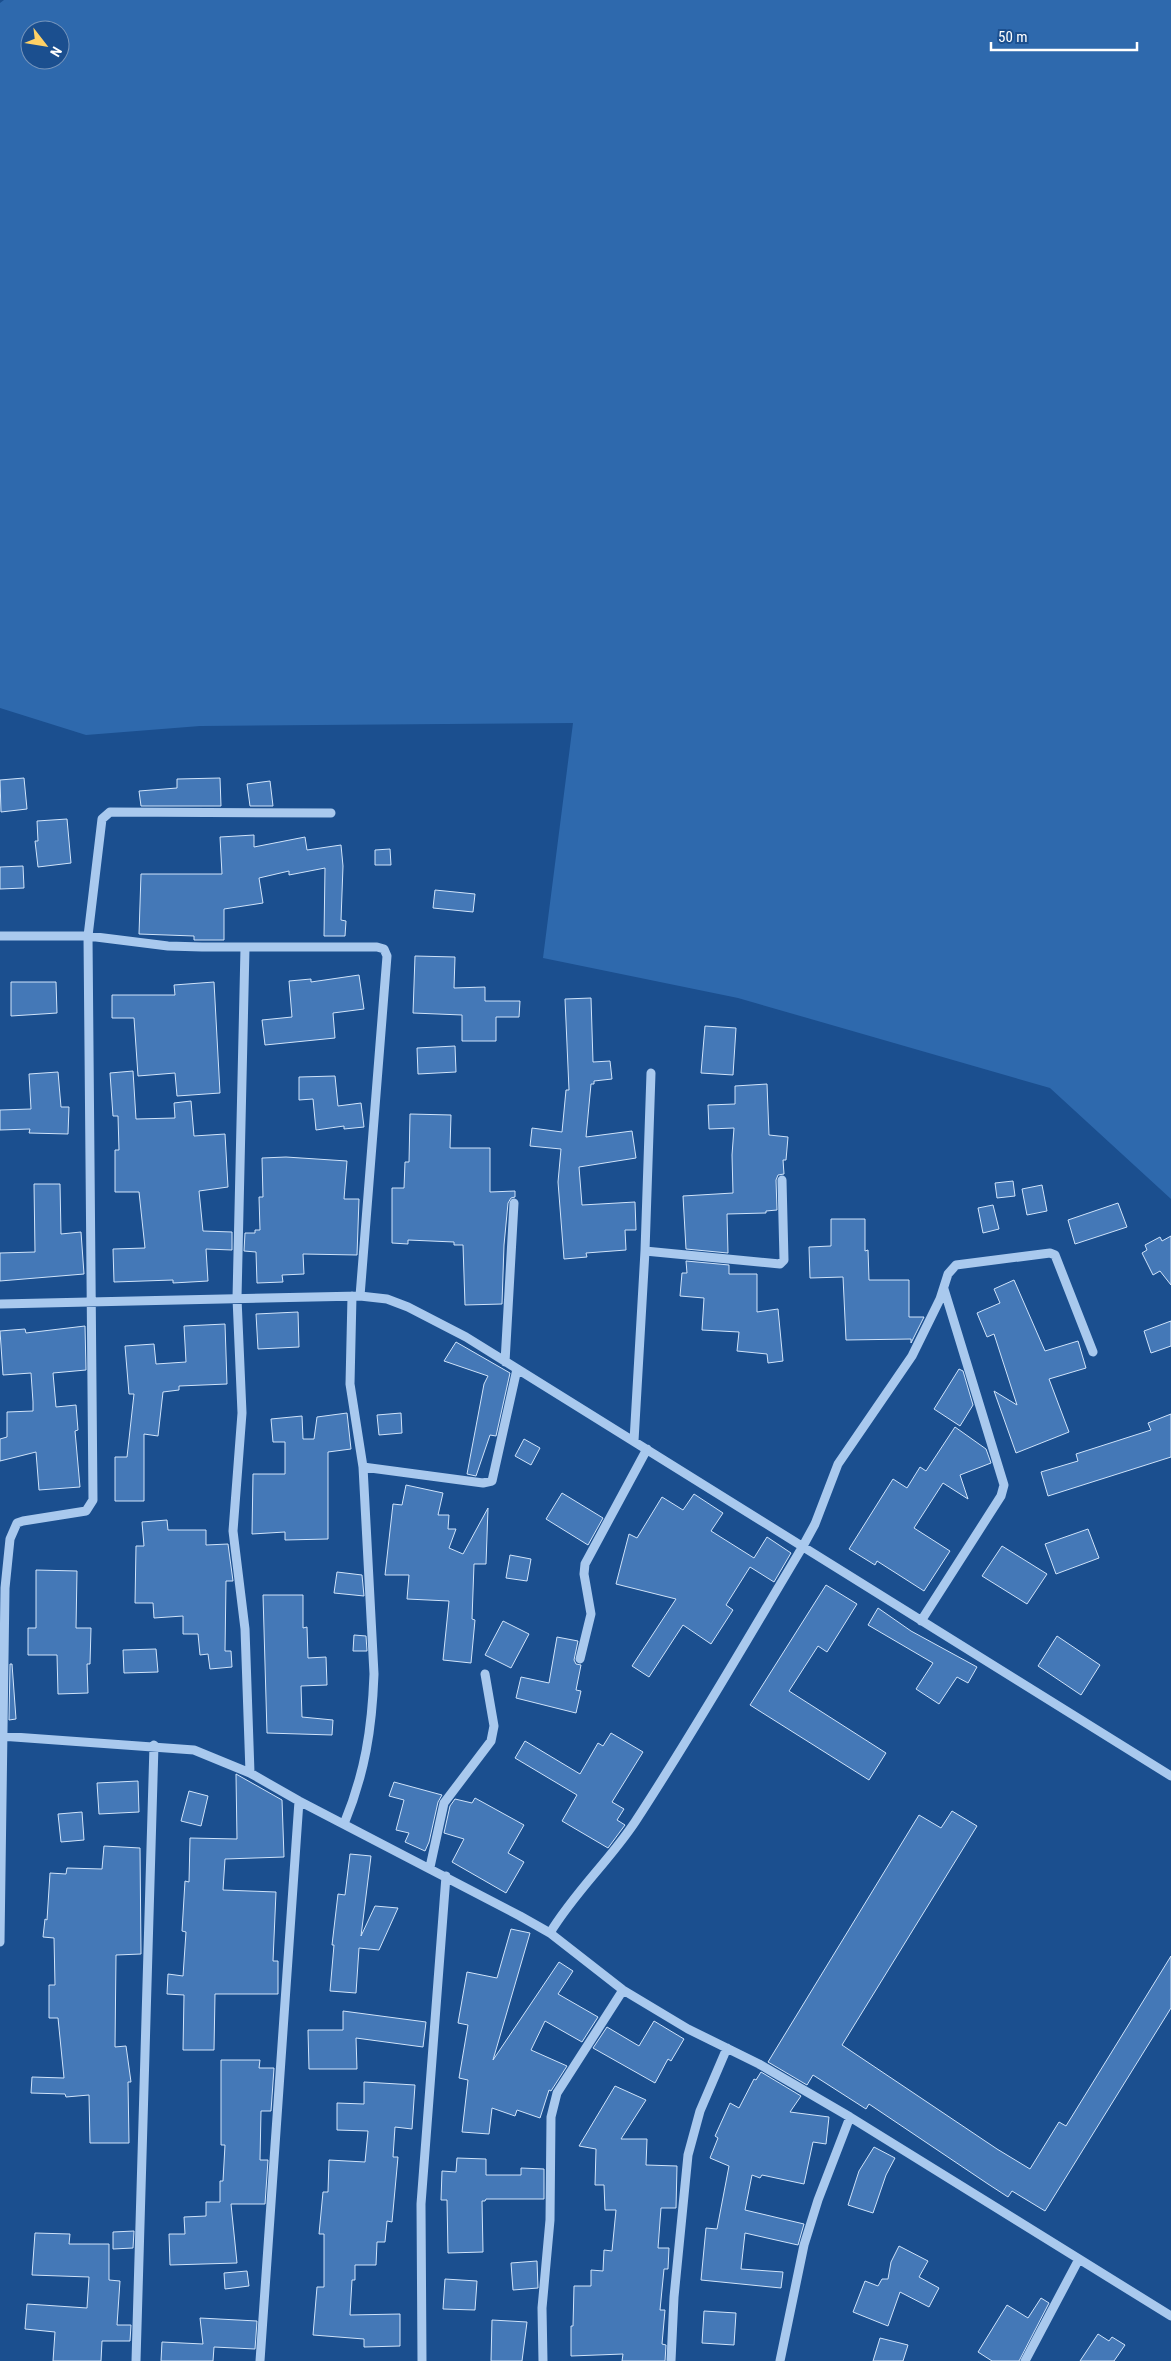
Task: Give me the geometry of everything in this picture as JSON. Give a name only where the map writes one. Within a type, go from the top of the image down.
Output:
[{"type":"street","points":[[0,1942],[4,1621],[10,1539],[18,1524],[23,1521],[86,1510],[93,1500],[88,936],[102,819],[110,812],[331,813]]},
{"type":"street","points":[[0,936],[88,936],[168,946],[245,948],[377,947],[384,949],[387,956],[356,1296],[350,1384],[363,1467],[374,1674],[373,1703],[363,1770],[344,1824]]},
{"type":"street","points":[[245,948],[237,1298],[242,1413],[233,1531],[245,1630],[250,1772]]},
{"type":"street","points":[[634,1441],[645,1251],[651,1073]]},
{"type":"street","points":[[645,1251],[780,1264],[784,1260],[782,1180]]},
{"type":"street","points":[[504,1362],[514,1203]]},
{"type":"street","points":[[550,1933],[572,1899],[619,1845],[635,1822],[803,1546],[815,1524],[838,1464],[912,1356],[944,1288],[948,1274],[956,1265],[1055,1255],[1093,1352]]},
{"type":"street","points":[[921,1620],[1001,1496],[1004,1485],[944,1288]]},
{"type":"street","points":[[0,1304],[356,1296],[387,1299],[433,1319],[634,1441],[1171,1776]]},
{"type":"street","points":[[363,1467],[483,1483],[492,1481],[516,1370]]},
{"type":"street","points":[[580,1659],[591,1614],[584,1574],[585,1564],[647,1449]]},
{"type":"street","points":[[430,1867],[444,1803],[491,1741],[494,1734],[485,1674]]},
{"type":"street","points":[[2,1736],[154,1745],[194,1750],[250,1772],[298,1801],[430,1867],[550,1933],[623,1990],[688,2029],[727,2048],[850,2117],[1171,2316]]},
{"type":"street","points":[[136,2361],[154,1745]]},
{"type":"street","points":[[260,2361],[298,1801]]},
{"type":"street","points":[[422,2361],[421,2204],[446,1876]]},
{"type":"street","points":[[543,2361],[542,2292],[550,2220],[551,2117],[553,2104],[557,2093],[623,1990]]},
{"type":"street","points":[[671,2361],[674,2297],[688,2155],[700,2111],[727,2048]]},
{"type":"street","points":[[780,2361],[804,2245],[818,2200],[850,2117]]},
{"type":"street","points":[[1025,2361],[1079,2259]]},
{"type":"shaded area","points":[[4,0],[1171,0],[1171,1199],[1050,1088],[738,998],[543,958],[573,723],[200,726],[86,735],[0,708],[0,3]]},
{"type":"building","points":[[24,778],[27,809],[1,812],[0,780]]},
{"type":"building","points":[[220,778],[221,806],[141,806],[139,791],[177,788],[177,779]]},
{"type":"building","points":[[270,781],[273,806],[250,806],[247,784]]},
{"type":"building","points":[[67,819],[71,863],[38,867],[35,841],[38,841],[37,821]]},
{"type":"building","points":[[254,835],[254,847],[305,837],[307,850],[341,845],[343,866],[341,920],[346,921],[345,936],[324,936],[325,868],[289,875],[289,871],[259,878],[263,903],[224,909],[224,940],[194,940],[194,936],[139,934],[141,874],[222,874],[220,837]]},
{"type":"building","points":[[390,849],[391,865],[375,865],[375,850]]},
{"type":"building","points":[[23,866],[24,888],[0,889],[0,867]]},
{"type":"building","points":[[435,890],[475,894],[473,912],[433,908]]},
{"type":"building","points":[[415,956],[455,957],[454,988],[485,987],[485,1001],[520,1001],[519,1017],[496,1017],[496,1041],[462,1041],[462,1015],[413,1013]]},
{"type":"building","points":[[359,975],[364,1009],[333,1013],[335,1038],[265,1045],[262,1020],[292,1017],[289,981],[311,979],[311,982]]},
{"type":"building","points":[[11,982],[56,982],[57,1013],[11,1016]]},
{"type":"building","points":[[214,982],[220,1093],[177,1096],[175,1073],[138,1076],[134,1018],[112,1018],[112,995],[175,995],[174,985]]},
{"type":"building","points":[[591,998],[593,1062],[610,1061],[612,1079],[594,1081],[594,1084],[591,1084],[586,1137],[632,1131],[636,1158],[579,1167],[582,1205],[635,1202],[636,1230],[625,1230],[626,1250],[586,1253],[587,1257],[564,1259],[558,1182],[561,1149],[530,1146],[532,1128],[562,1132],[566,1090],[569,1090],[565,999]]},
{"type":"building","points":[[705,1026],[736,1028],[733,1075],[701,1073]]},
{"type":"building","points":[[455,1046],[456,1072],[418,1074],[417,1048]]},
{"type":"building","points":[[133,1071],[136,1119],[175,1118],[174,1103],[191,1101],[194,1136],[225,1134],[228,1187],[199,1191],[203,1231],[232,1232],[232,1250],[206,1249],[208,1281],[173,1283],[173,1280],[114,1282],[113,1249],[145,1248],[139,1192],[115,1192],[115,1150],[119,1150],[118,1116],[113,1116],[110,1073]]},
{"type":"building","points":[[58,1072],[61,1107],[69,1107],[68,1134],[29,1133],[30,1129],[0,1130],[0,1110],[31,1109],[29,1074]]},
{"type":"building","points":[[335,1076],[338,1106],[361,1103],[364,1127],[344,1129],[344,1126],[316,1130],[313,1099],[299,1100],[299,1077]]},
{"type":"building","points":[[767,1084],[769,1135],[788,1137],[786,1160],[783,1160],[784,1174],[778,1175],[776,1180],[777,1210],[766,1211],[766,1213],[727,1214],[728,1253],[686,1249],[683,1196],[733,1193],[732,1155],[734,1128],[709,1129],[708,1105],[735,1104],[735,1086]]},
{"type":"building","points":[[410,1114],[451,1115],[450,1148],[490,1148],[490,1192],[515,1191],[515,1197],[511,1198],[508,1203],[504,1245],[502,1304],[465,1305],[463,1245],[454,1245],[454,1242],[408,1240],[408,1244],[392,1243],[392,1188],[404,1188],[405,1162],[409,1162]]},
{"type":"building","points":[[286,1157],[347,1161],[344,1199],[359,1199],[357,1255],[303,1254],[304,1274],[282,1275],[283,1282],[257,1283],[256,1252],[244,1251],[245,1233],[255,1233],[255,1230],[260,1230],[259,1197],[263,1197],[262,1158]]},
{"type":"building","points":[[1013,1181],[1015,1196],[997,1198],[995,1183]]},
{"type":"building","points":[[34,1184],[60,1184],[61,1234],[81,1232],[84,1274],[0,1281],[0,1253],[35,1252]]},
{"type":"building","points":[[1042,1185],[1047,1211],[1027,1215],[1022,1189]]},
{"type":"building","points":[[1118,1203],[1127,1227],[1075,1244],[1068,1220]]},
{"type":"building","points":[[993,1205],[999,1229],[983,1233],[978,1208]]},
{"type":"building","points":[[831,1219],[865,1219],[865,1251],[868,1250],[869,1280],[909,1280],[909,1317],[924,1317],[911,1343],[911,1339],[846,1340],[843,1277],[810,1278],[809,1247],[831,1246]]},
{"type":"building","points":[[1171,1236],[1171,1285],[1160,1271],[1153,1275],[1142,1253],[1147,1250],[1145,1245],[1160,1237],[1162,1241]]},
{"type":"building","points":[[686,1261],[729,1265],[729,1274],[757,1274],[757,1312],[778,1309],[783,1361],[768,1363],[767,1354],[737,1351],[739,1332],[702,1330],[704,1298],[680,1296],[682,1273],[687,1273]]},
{"type":"building","points":[[1014,1280],[1045,1351],[1078,1341],[1086,1368],[1049,1379],[1069,1432],[1016,1453],[994,1391],[1017,1405],[994,1334],[987,1337],[977,1313],[1000,1303],[994,1289]]},
{"type":"building","points":[[298,1312],[299,1347],[258,1349],[256,1314]]},
{"type":"building","points":[[1171,1321],[1171,1346],[1151,1353],[1144,1331]]},
{"type":"building","points":[[225,1324],[227,1384],[179,1386],[179,1390],[163,1392],[158,1436],[144,1434],[144,1501],[115,1501],[115,1457],[127,1457],[134,1394],[129,1394],[125,1346],[154,1344],[156,1364],[186,1362],[184,1326]]},
{"type":"building","points":[[85,1326],[86,1370],[53,1373],[56,1407],[76,1405],[78,1430],[75,1431],[80,1487],[39,1490],[36,1452],[0,1461],[0,1439],[7,1437],[7,1412],[33,1411],[33,1402],[31,1373],[3,1375],[0,1331],[25,1329],[26,1333]]},
{"type":"building","points":[[456,1342],[510,1373],[496,1436],[490,1435],[476,1476],[467,1474],[484,1384],[488,1376],[444,1361]]},
{"type":"building","points":[[959,1369],[963,1371],[973,1405],[960,1426],[934,1409]]},
{"type":"building","points":[[347,1413],[351,1449],[328,1452],[328,1539],[285,1540],[285,1532],[252,1534],[253,1474],[285,1474],[285,1442],[273,1442],[271,1419],[302,1416],[303,1439],[314,1439],[317,1417]]},
{"type":"building","points":[[401,1413],[402,1433],[379,1435],[377,1415]]},
{"type":"building","points":[[1171,1414],[1171,1457],[1048,1496],[1041,1472],[1078,1461],[1076,1454],[1151,1430],[1148,1423]]},
{"type":"building","points":[[955,1427],[986,1449],[991,1463],[960,1475],[968,1499],[943,1483],[914,1528],[950,1551],[924,1591],[877,1561],[875,1565],[849,1549],[893,1479],[907,1488],[920,1467],[926,1471]]},
{"type":"building","points":[[524,1439],[540,1448],[531,1465],[515,1456]]},
{"type":"building","points":[[406,1485],[443,1493],[438,1515],[449,1515],[448,1529],[456,1529],[449,1548],[463,1554],[488,1508],[486,1564],[474,1564],[472,1619],[475,1620],[471,1663],[443,1660],[449,1601],[407,1599],[409,1575],[385,1575],[393,1504],[402,1505]]},
{"type":"building","points":[[562,1493],[603,1518],[588,1545],[546,1519]]},
{"type":"building","points":[[694,1494],[723,1513],[711,1531],[754,1558],[767,1537],[791,1553],[774,1582],[750,1567],[726,1605],[733,1610],[711,1644],[683,1625],[649,1677],[632,1666],[676,1599],[616,1584],[629,1534],[637,1538],[662,1497],[683,1510]]},
{"type":"building","points":[[167,1520],[168,1530],[206,1530],[206,1545],[228,1544],[233,1581],[226,1581],[225,1651],[231,1651],[232,1667],[210,1669],[208,1654],[200,1655],[198,1634],[183,1634],[183,1616],[154,1618],[153,1603],[135,1603],[136,1546],[144,1546],[142,1522]]},
{"type":"building","points":[[1088,1529],[1099,1558],[1056,1574],[1045,1544]]},
{"type":"building","points":[[1002,1546],[1047,1574],[1027,1604],[982,1576]]},
{"type":"building","points":[[510,1555],[531,1559],[527,1581],[506,1578]]},
{"type":"building","points":[[36,1570],[77,1571],[76,1628],[91,1628],[90,1664],[87,1664],[88,1693],[58,1694],[57,1655],[28,1655],[28,1628],[36,1628]]},
{"type":"building","points":[[337,1572],[362,1575],[364,1596],[334,1593]]},
{"type":"building","points":[[826,1585],[857,1604],[827,1652],[818,1646],[789,1691],[886,1753],[869,1780],[750,1705]]},
{"type":"building","points":[[263,1595],[303,1595],[303,1628],[307,1627],[308,1658],[326,1657],[327,1685],[301,1686],[302,1717],[333,1720],[332,1735],[267,1733]]},
{"type":"building","points":[[878,1608],[911,1631],[977,1667],[968,1683],[957,1677],[939,1704],[916,1689],[933,1663],[868,1625]]},
{"type":"building","points":[[503,1621],[529,1634],[511,1668],[485,1655]]},
{"type":"building","points":[[354,1635],[366,1636],[367,1651],[353,1651]]},
{"type":"building","points":[[1057,1636],[1100,1665],[1081,1695],[1038,1666]]},
{"type":"building","points":[[557,1637],[578,1641],[574,1660],[576,1664],[581,1665],[576,1690],[581,1691],[576,1713],[516,1698],[521,1677],[549,1683]]},
{"type":"building","points":[[156,1649],[158,1672],[124,1673],[123,1650]]},
{"type":"building","points":[[10,1664],[12,1664],[16,1719],[9,1720]]},
{"type":"building","points":[[611,1733],[643,1752],[612,1802],[624,1809],[617,1820],[625,1825],[608,1848],[562,1821],[577,1795],[515,1758],[525,1741],[580,1774],[598,1743],[603,1746]]},
{"type":"building","points":[[236,1774],[282,1800],[284,1857],[225,1859],[223,1890],[276,1892],[273,1961],[278,1961],[278,1994],[215,1994],[214,2050],[183,2050],[184,1995],[167,1994],[168,1974],[183,1976],[186,1932],[182,1931],[185,1881],[189,1882],[190,1838],[237,1839]]},
{"type":"building","points":[[138,1781],[139,1812],[99,1814],[97,1783]]},
{"type":"building","points":[[394,1782],[442,1795],[438,1802],[429,1842],[425,1851],[405,1842],[409,1833],[396,1830],[404,1800],[389,1796]]},
{"type":"building","points":[[189,1791],[208,1796],[201,1826],[181,1821]]},
{"type":"building","points":[[475,1798],[524,1825],[508,1853],[524,1862],[506,1893],[452,1862],[464,1839],[444,1833],[450,1806],[455,1799],[472,1803]]},
{"type":"building","points":[[952,1811],[977,1826],[842,2045],[997,2149],[1030,2169],[1059,2122],[1066,2126],[1171,1956],[1171,2008],[1045,2211],[1012,2191],[1008,2197],[869,2104],[866,2109],[813,2075],[807,2085],[768,2062],[919,1815],[941,1828]]},
{"type":"building","points":[[82,1812],[84,1840],[61,1842],[58,1814]]},
{"type":"building","points":[[104,1846],[140,1848],[141,1954],[116,1955],[115,2047],[126,2046],[131,2082],[128,2082],[129,2143],[90,2143],[89,2095],[66,2097],[65,2094],[31,2093],[32,2077],[64,2078],[58,2018],[49,2018],[49,1985],[55,1985],[54,1938],[43,1937],[45,1919],[47,1920],[50,1873],[66,1874],[67,1868],[102,1869]]},
{"type":"building","points":[[350,1854],[371,1856],[361,1936],[375,1906],[398,1908],[379,1950],[359,1948],[356,1993],[330,1991],[334,1945],[332,1945],[338,1894],[345,1895]]},
{"type":"building","points":[[511,1929],[530,1933],[493,2060],[559,1962],[573,1971],[558,1994],[598,2017],[582,2042],[545,2021],[531,2050],[567,2066],[551,2091],[549,2090],[540,2118],[517,2110],[515,2116],[492,2108],[489,2134],[462,2132],[468,2080],[459,2078],[468,2025],[458,2023],[467,1972],[497,1978]]},
{"type":"building","points":[[343,2011],[426,2022],[423,2047],[356,2038],[357,2069],[309,2069],[308,2030],[343,2030]]},
{"type":"building","points":[[654,2021],[684,2039],[671,2061],[668,2059],[655,2083],[593,2048],[607,2027],[639,2046]]},
{"type":"building","points":[[221,2060],[260,2060],[259,2068],[274,2068],[271,2111],[261,2111],[260,2160],[268,2160],[265,2204],[231,2204],[237,2263],[170,2265],[169,2234],[185,2234],[184,2217],[206,2216],[206,2202],[220,2202],[220,2181],[223,2181],[225,2145],[221,2145]]},
{"type":"building","points":[[761,2072],[801,2096],[790,2112],[829,2117],[826,2144],[813,2142],[804,2184],[762,2175],[760,2178],[752,2175],[745,2210],[804,2224],[798,2245],[745,2233],[741,2269],[783,2272],[781,2288],[701,2280],[706,2228],[717,2229],[729,2166],[710,2158],[718,2138],[715,2136],[730,2103],[739,2108],[754,2079],[756,2080]]},
{"type":"building","points":[[364,2082],[415,2085],[412,2129],[395,2127],[393,2157],[398,2157],[392,2222],[387,2221],[385,2242],[377,2242],[376,2265],[355,2265],[355,2280],[352,2280],[350,2315],[400,2314],[400,2346],[364,2347],[364,2339],[313,2335],[317,2287],[324,2287],[324,2234],[319,2234],[323,2192],[328,2192],[329,2160],[365,2162],[368,2131],[337,2130],[337,2103],[364,2104]]},
{"type":"building","points":[[615,2086],[646,2100],[621,2139],[647,2139],[646,2165],[677,2166],[676,2208],[661,2208],[658,2248],[669,2248],[668,2269],[664,2269],[660,2310],[665,2310],[662,2344],[666,2345],[665,2361],[622,2361],[623,2354],[571,2356],[574,2286],[591,2286],[591,2270],[603,2271],[604,2250],[612,2251],[616,2210],[605,2210],[604,2185],[595,2185],[596,2149],[579,2146]]},
{"type":"building","points":[[874,2147],[895,2158],[886,2175],[873,2213],[848,2205],[859,2171]]},
{"type":"building","points":[[457,2158],[486,2159],[486,2175],[521,2175],[521,2168],[544,2169],[544,2199],[486,2199],[482,2201],[483,2252],[448,2253],[447,2200],[441,2200],[442,2171],[456,2172]]},
{"type":"building","points":[[134,2231],[133,2248],[113,2249],[113,2232]]},
{"type":"building","points":[[35,2233],[70,2234],[69,2244],[109,2244],[109,2280],[120,2281],[117,2325],[131,2325],[130,2341],[102,2341],[101,2361],[53,2361],[55,2332],[25,2329],[27,2304],[87,2308],[89,2277],[32,2275]]},
{"type":"building","points":[[899,2246],[928,2261],[919,2277],[939,2288],[929,2307],[900,2292],[888,2326],[853,2312],[865,2281],[878,2286],[882,2279],[888,2279],[891,2262]]},
{"type":"building","points":[[537,2261],[538,2288],[513,2290],[511,2263]]},
{"type":"building","points":[[247,2271],[249,2286],[225,2289],[224,2273]]},
{"type":"building","points":[[445,2279],[477,2281],[475,2310],[443,2309]]},
{"type":"building","points":[[1041,2298],[1049,2303],[1019,2361],[992,2361],[978,2352],[1007,2305],[1028,2318]]},
{"type":"building","points":[[704,2311],[736,2313],[734,2345],[702,2343]]},
{"type":"building","points":[[200,2318],[257,2321],[255,2349],[214,2347],[213,2361],[161,2361],[162,2342],[203,2344]]},
{"type":"building","points":[[492,2320],[527,2322],[522,2361],[491,2361]]},
{"type":"building","points":[[1098,2334],[1109,2341],[1112,2337],[1125,2345],[1114,2361],[1080,2361]]},
{"type":"building","points":[[880,2338],[908,2345],[903,2361],[873,2361]]}]
